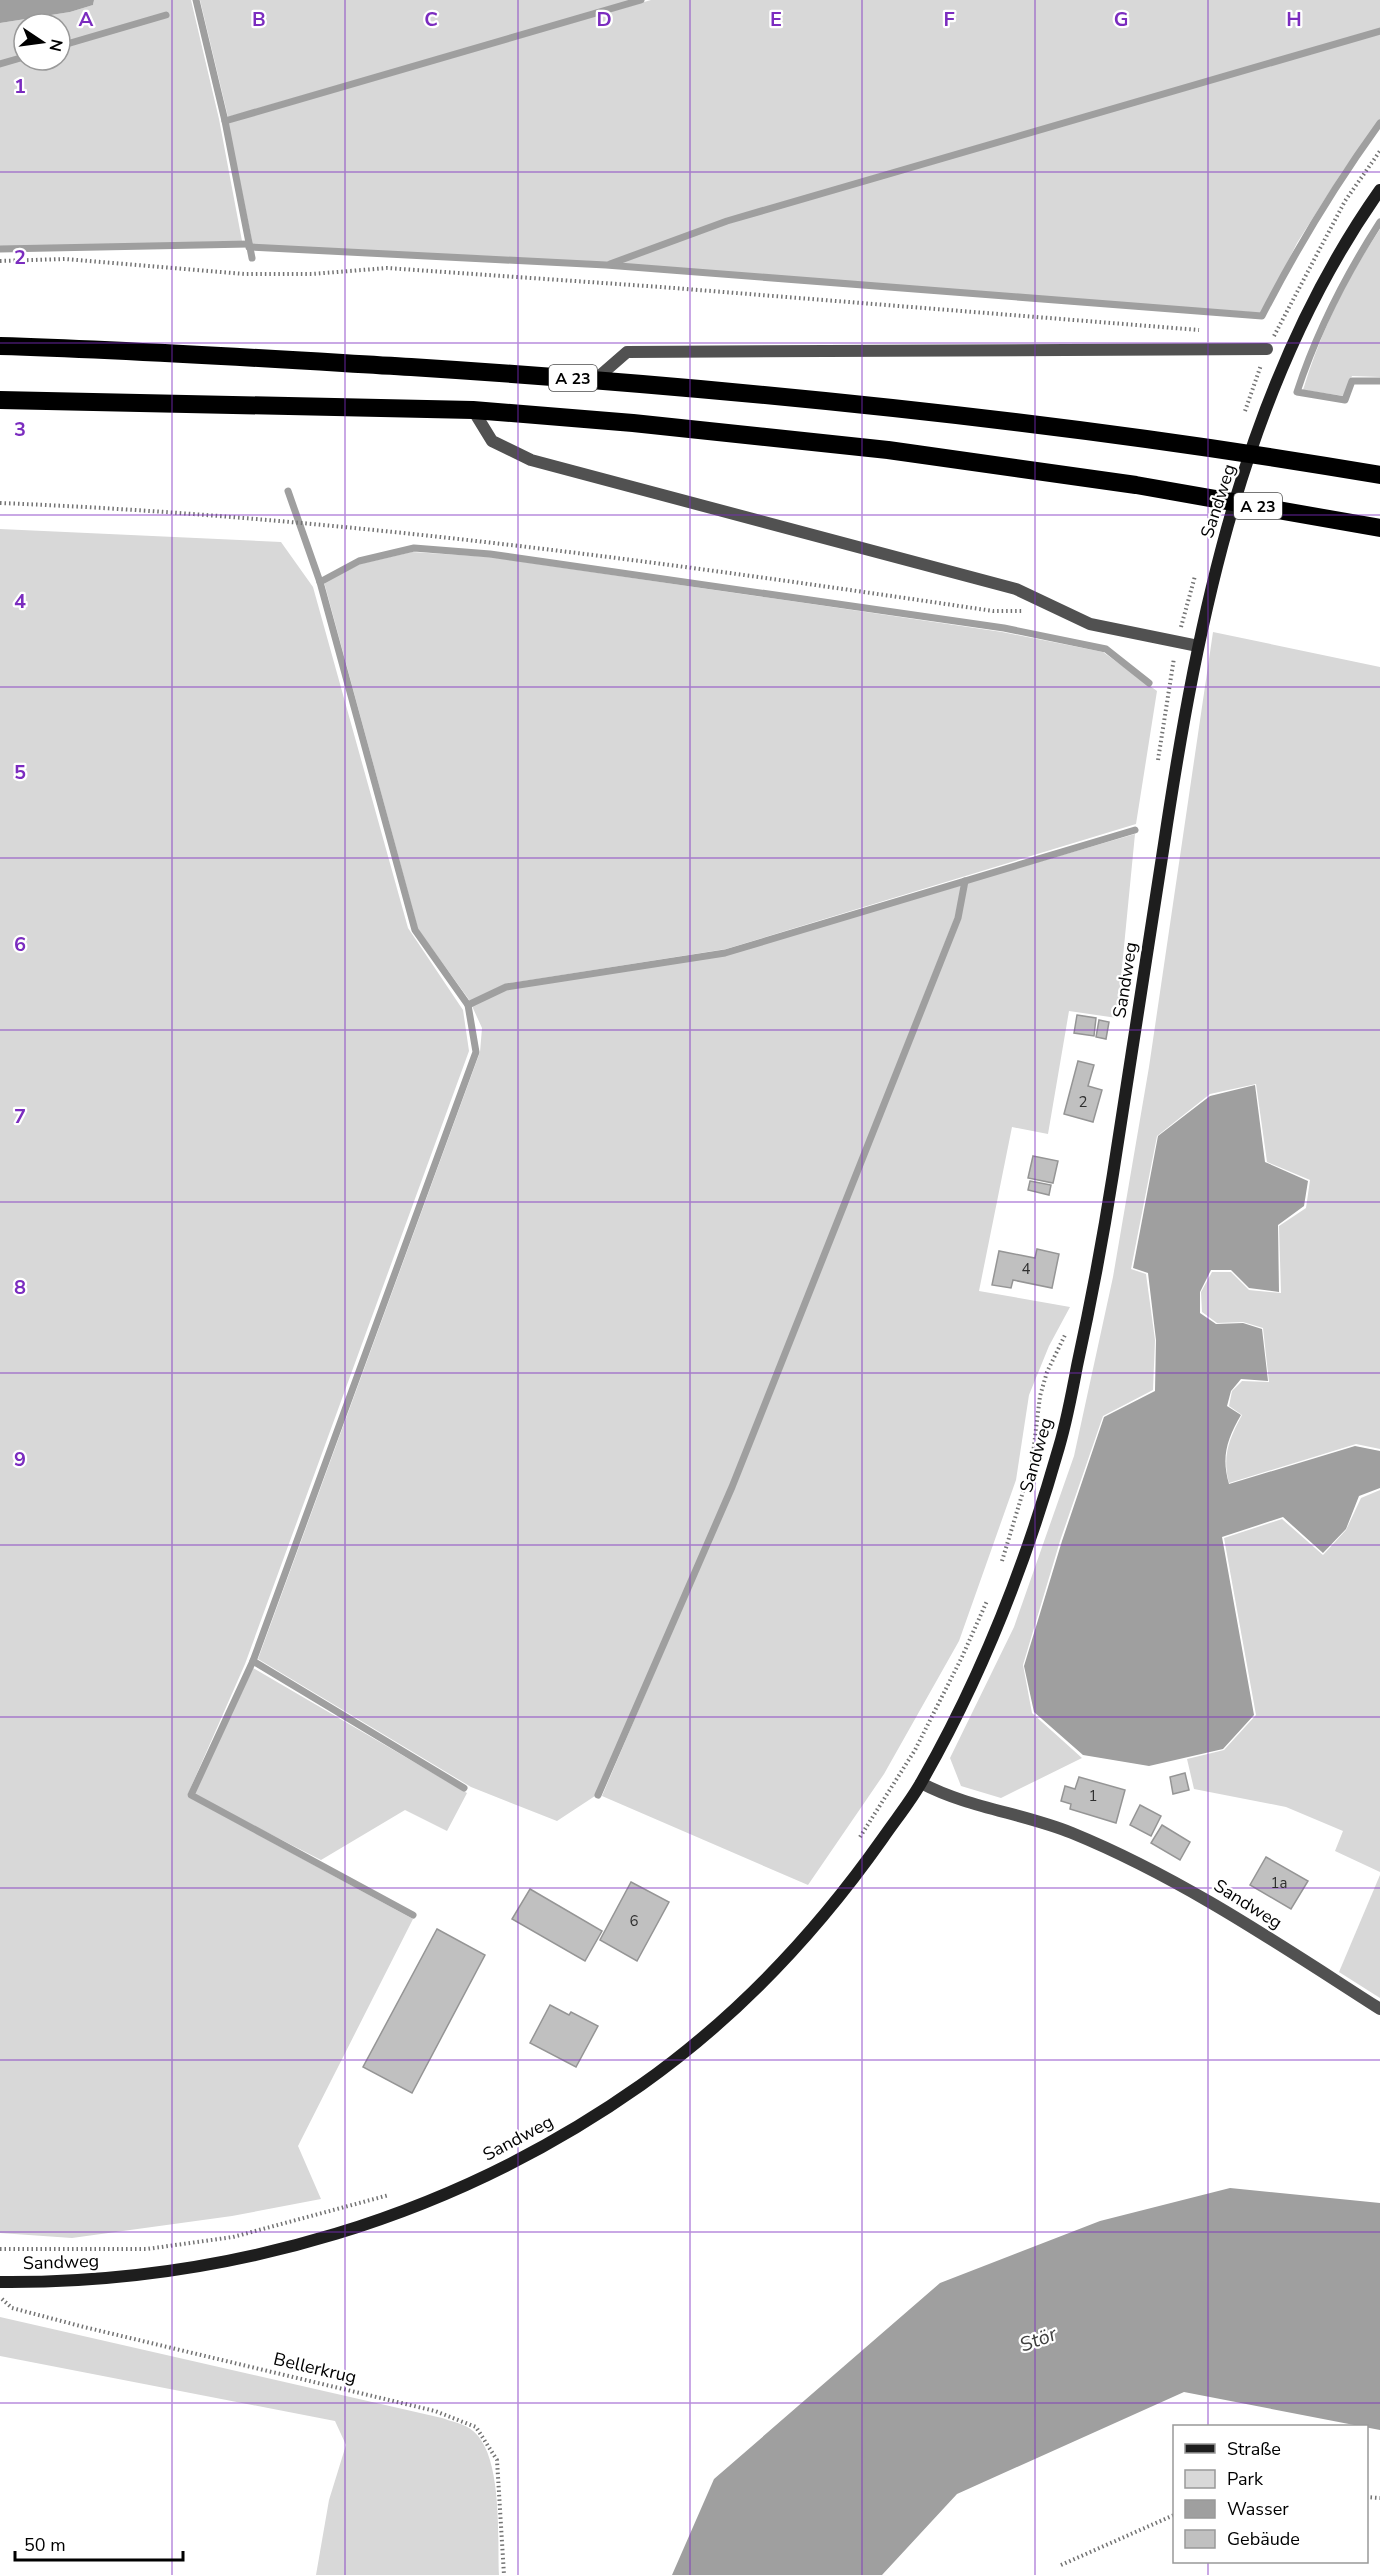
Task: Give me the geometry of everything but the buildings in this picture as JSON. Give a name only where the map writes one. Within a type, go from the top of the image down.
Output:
[{"type":"highway","name":"A 23","points":[[0,346],[143,350],[596,379],[897,407],[1143,437],[1380,475]]},
{"type":"highway","name":"A 23","points":[[0,400],[473,410],[633,423],[888,450],[1136,485],[1380,528]]},
{"type":"street","name":"Sandweg","points":[[0,2282],[51,2282],[151,2275],[280,2251],[345,2233],[411,2209],[513,2164],[606,2110],[673,2062],[750,1995],[814,1929],[849,1886],[921,1783],[979,1670],[1015,1583],[1061,1442],[1096,1278],[1178,745],[1214,572],[1265,412],[1286,358],[1334,262],[1380,190]]},
{"type":"street","points":[[596,379],[627,352],[1267,349]]},
{"type":"street","points":[[473,410],[492,441],[531,460],[1016,589],[1090,624],[1198,646]]},
{"type":"street","name":"Sandweg","points":[[921,1783],[944,1795],[1071,1832],[1200,1895],[1380,2009]]},
{"type":"path","points":[[0,261],[65,259],[245,274],[312,274],[387,268],[755,294],[1201,330]]},
{"type":"path","points":[[1244,414],[1267,349]]},
{"type":"path","points":[[0,503],[274,519],[729,571],[993,611],[1026,611]]},
{"type":"path","points":[[1157,766],[1176,643],[1197,569]]},
{"type":"path","points":[[1000,1567],[1032,1462],[1040,1396],[1047,1372],[1068,1330]]},
{"type":"path","points":[[854,1846],[915,1750],[962,1658],[988,1598]]},
{"type":"path","points":[[0,2249],[147,2249],[233,2237],[393,2194]]},
{"type":"path","name":"Bellerkrug","points":[[0,2297],[12,2308],[435,2411],[476,2427],[497,2460],[504,2575]]},
{"type":"path","points":[[1061,2565],[1173,2515]]},
{"type":"green space","points":[[94,0],[191,0],[219,119],[242,241],[0,247],[0,66],[12,62],[12,72],[72,72],[72,44],[167,16],[166,13],[72,40],[72,12],[70,12],[93,5]]},
{"type":"green space","points":[[200,0],[633,0],[228,117]]},
{"type":"green space","points":[[651,0],[1380,0],[1380,29],[727,220],[606,264],[253,246],[228,123]]},
{"type":"green space","points":[[12,21],[12,58],[0,62],[0,23]]},
{"type":"green space","points":[[1380,33],[1380,120],[1342,172],[1297,243],[1262,313],[614,264],[728,223]]},
{"type":"green space","points":[[1380,229],[1380,377],[1352,376],[1344,396],[1303,390],[1336,306],[1356,267]]},
{"type":"green space","points":[[0,529],[281,542],[313,587],[408,928],[463,1010],[469,1051],[245,1664],[187,1796],[413,1919],[298,2146],[321,2199],[232,2216],[72,2238],[0,2233]]},
{"type":"green space","points":[[412,552],[490,557],[1002,632],[1103,652],[1157,691],[1136,824],[726,949],[505,984],[470,1001],[418,929],[324,582],[360,564]]},
{"type":"green space","points":[[1213,632],[1380,667],[1380,1449],[1356,1444],[1229,1483],[1226,1464],[1228,1448],[1242,1415],[1229,1406],[1232,1391],[1242,1381],[1269,1382],[1263,1328],[1243,1322],[1217,1323],[1202,1312],[1201,1292],[1212,1272],[1231,1272],[1249,1290],[1281,1293],[1279,1226],[1306,1208],[1310,1180],[1267,1162],[1256,1084],[1210,1094],[1157,1136],[1131,1269],[1146,1274],[1155,1340],[1153,1390],[1103,1416],[1060,1541],[1023,1665],[1032,1713],[1082,1758],[1001,1798],[961,1786],[950,1758],[1014,1627],[1074,1456],[1113,1277],[1149,1067]]},
{"type":"green space","points":[[1135,834],[1117,1018],[1069,1011],[1048,1134],[1012,1127],[979,1291],[1070,1307],[1049,1346],[1029,1395],[1016,1480],[959,1641],[884,1774],[808,1885],[602,1796],[733,1488],[959,919],[966,883]]},
{"type":"green space","points":[[962,885],[955,917],[730,1486],[595,1796],[557,1821],[471,1787],[258,1659],[480,1052],[482,1028],[472,1006],[506,989],[726,955]]},
{"type":"green space","points":[[1380,1490],[1380,1872],[1335,1851],[1343,1831],[1286,1807],[1194,1789],[1187,1759],[1224,1750],[1256,1715],[1224,1538],[1282,1519],[1323,1555],[1346,1530],[1361,1498]]},
{"type":"green space","points":[[253,1668],[467,1793],[447,1831],[405,1810],[321,1860],[194,1795]]},
{"type":"green space","points":[[1380,1875],[1380,1998],[1339,1972]]},
{"type":"green space","points":[[0,2317],[442,2418],[466,2426],[480,2439],[488,2455],[493,2474],[498,2518],[499,2575],[316,2575],[329,2500],[346,2445],[335,2421],[0,2356]]},
{"type":"water","points":[[0,0],[94,0],[93,5],[70,12],[12,12],[12,21],[0,23]]},
{"type":"water","points":[[1255,1085],[1265,1162],[1308,1181],[1304,1206],[1278,1225],[1279,1292],[1249,1288],[1231,1270],[1211,1270],[1200,1292],[1200,1313],[1216,1324],[1243,1323],[1262,1329],[1268,1381],[1241,1379],[1231,1391],[1227,1406],[1241,1415],[1227,1448],[1226,1465],[1229,1484],[1355,1446],[1380,1451],[1380,1488],[1359,1496],[1346,1529],[1323,1553],[1283,1517],[1222,1537],[1254,1715],[1223,1749],[1149,1766],[1083,1755],[1034,1712],[1024,1666],[1062,1541],[1104,1417],[1155,1391],[1156,1340],[1148,1273],[1133,1268],[1158,1136],[1210,1096]]},
{"type":"water","name":"Stör","points":[[1230,2188],[1380,2203],[1380,2430],[1368,2428],[1368,2425],[1354,2425],[1184,2392],[957,2494],[882,2575],[672,2575],[714,2479],[940,2283],[1100,2221]]},
{"type":"waterway","points":[[196,0],[225,121],[252,258]]},
{"type":"waterway","points":[[225,121],[641,0]]},
{"type":"waterway","points":[[72,42],[166,15]]},
{"type":"waterway","points":[[610,264],[727,221],[1380,31]]},
{"type":"waterway","points":[[0,64],[12,60]]},
{"type":"waterway","points":[[249,247],[606,265],[1262,316],[1317,217],[1380,123]]},
{"type":"waterway","points":[[1380,222],[1333,304],[1313,347],[1297,392],[1345,400],[1352,381],[1380,381]]},
{"type":"waterway","points":[[0,249],[249,244]]},
{"type":"waterway","points":[[288,491],[320,582],[415,930],[468,1005],[476,1052],[253,1661],[464,1788]]},
{"type":"waterway","points":[[320,582],[359,561],[414,548],[490,554],[1004,628],[1106,649],[1149,683]]},
{"type":"waterway","points":[[468,1005],[506,987],[725,953],[1135,830]]},
{"type":"waterway","points":[[598,1795],[732,1487],[958,918],[965,881]]},
{"type":"waterway","points":[[253,1661],[191,1795],[413,1915]]}]
